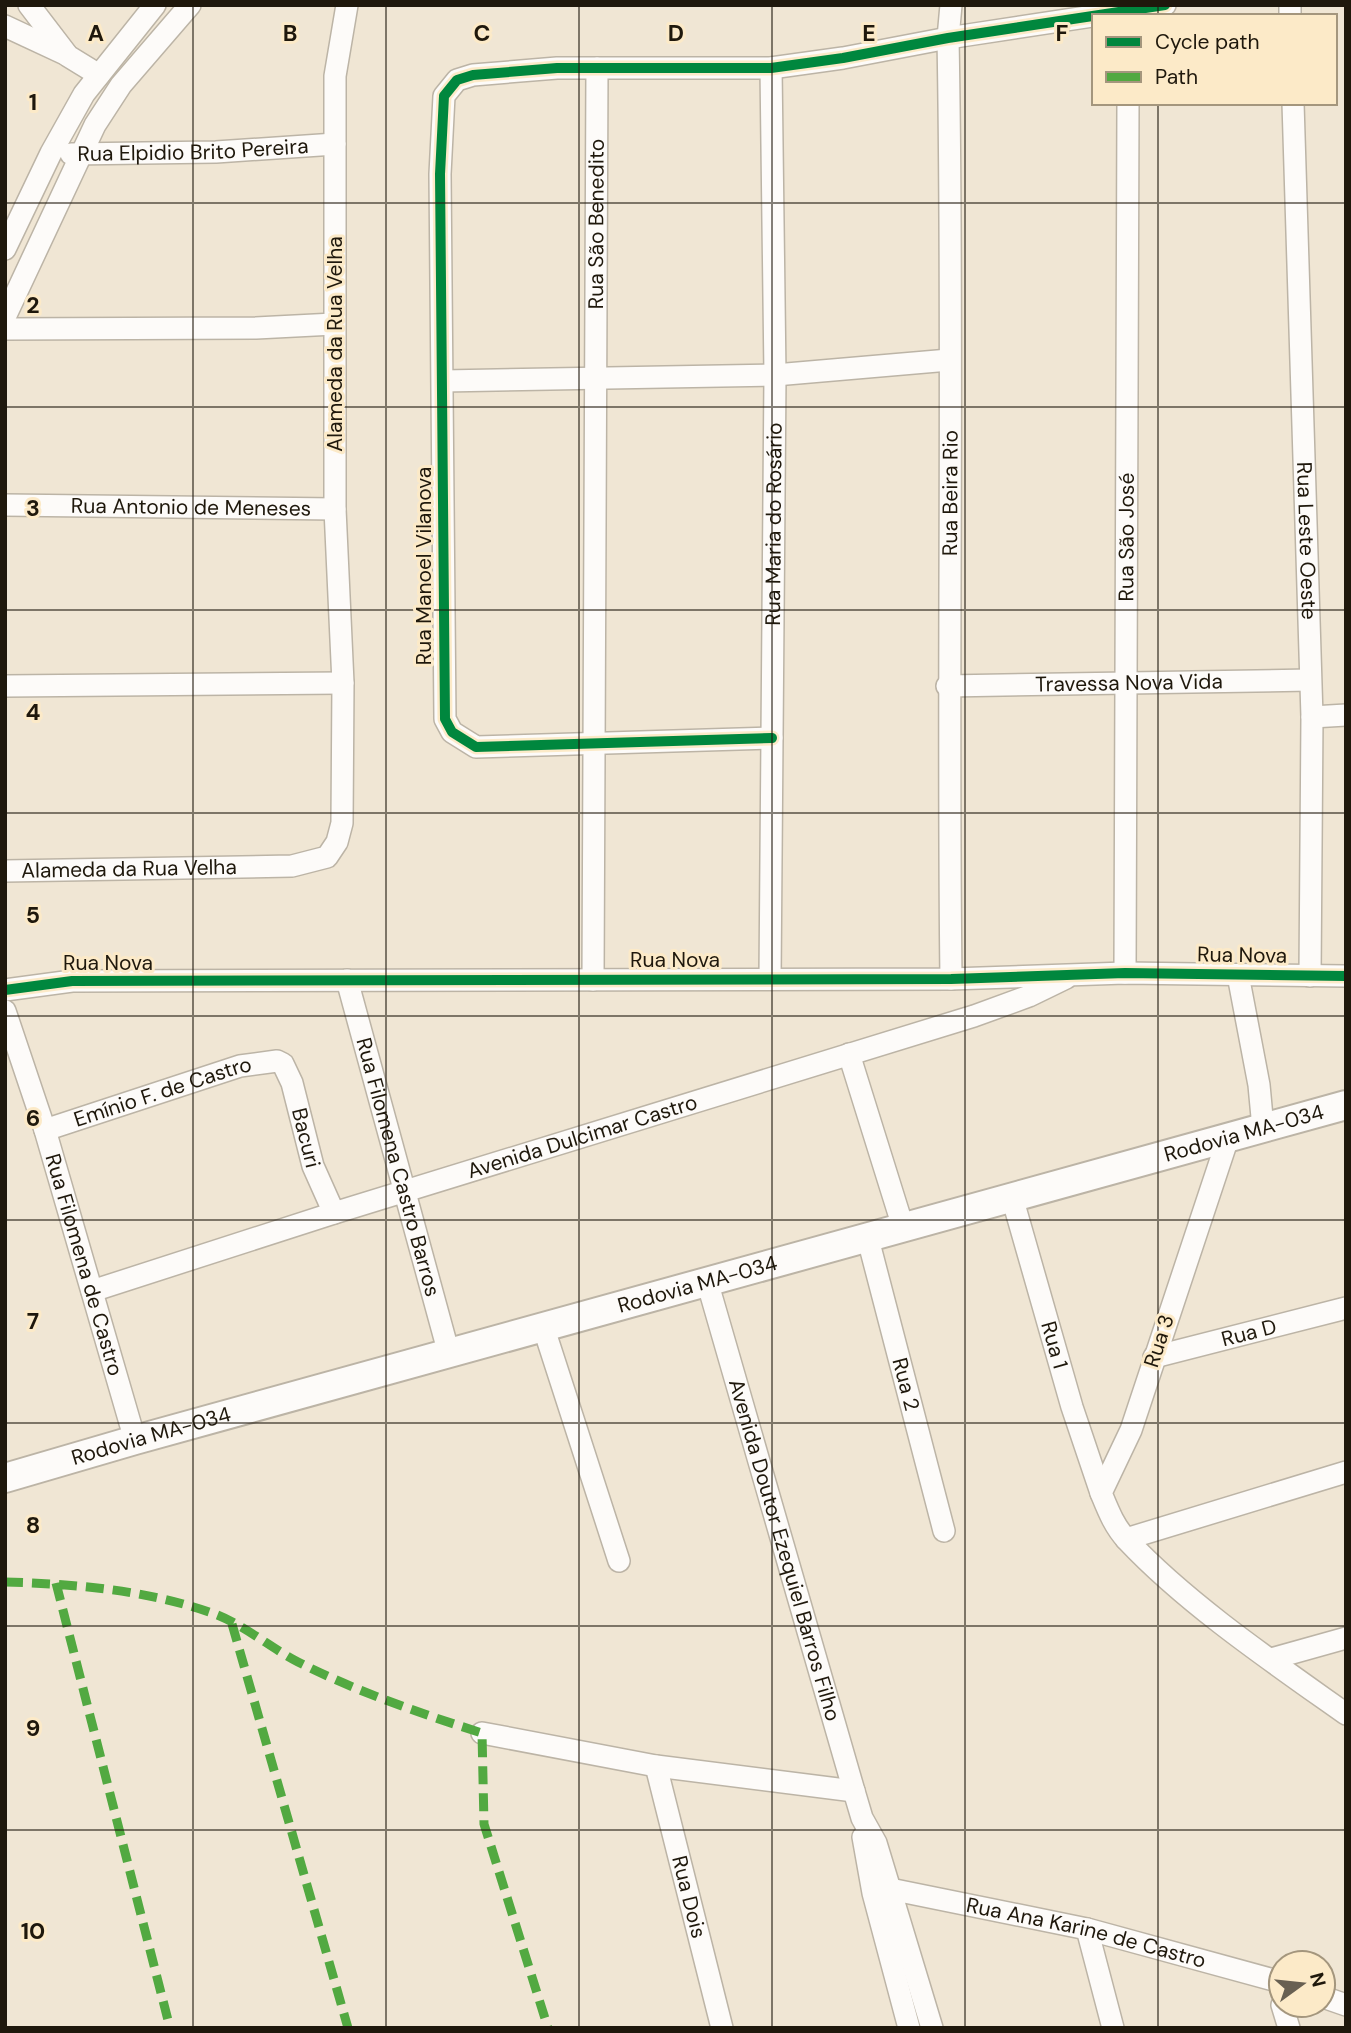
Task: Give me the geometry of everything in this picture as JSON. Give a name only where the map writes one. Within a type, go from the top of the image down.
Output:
[{"type":"main road","name":"Rodovia MA-034","points":[[5,1478],[1346,1105]]},
{"type":"street","points":[[29,5],[68,56]]},
{"type":"street","points":[[5,249],[53,149],[99,75],[155,5]]},
{"type":"street","points":[[5,317],[95,125],[121,85],[190,5]]},
{"type":"street","name":"Alameda da Rua Velha","points":[[5,871],[292,866],[327,857],[337,842],[342,823],[343,683],[335,509],[335,76],[347,5]]},
{"type":"street","name":"Rua Beira Rio","points":[[951,5],[948,37],[951,243],[947,686],[951,979]]},
{"type":"street","points":[[1124,13],[1165,5]]},
{"type":"street","points":[[597,68],[771,68],[868,54],[948,37],[1092,17]]},
{"type":"street","points":[[5,26],[68,56],[99,75]]},
{"type":"street","name":"Rua Manoel Vilanova","points":[[597,68],[498,72],[457,80],[448,88],[441,114],[445,719],[452,732],[476,747],[772,738]]},
{"type":"street","name":"Rua São Benedito","points":[[593,980],[598,379],[597,68]]},
{"type":"street","name":"Rua Maria do Rosário","points":[[771,68],[775,375],[771,979]]},
{"type":"street","name":"Rua São José","points":[[1125,973],[1128,105]]},
{"type":"street","name":"Rua Leste Oeste","points":[[1293,105],[1312,717],[1310,976]]},
{"type":"street","name":"Rua Elpidio Brito Pereira","points":[[53,149],[81,156],[216,152],[335,144]]},
{"type":"street","points":[[5,329],[256,328],[334,324]]},
{"type":"street","points":[[443,381],[775,375],[949,360]]},
{"type":"street","name":"Rua Antonio de Meneses","points":[[5,505],[335,509]]},
{"type":"street","name":"Travessa Nova Vida","points":[[947,686],[1310,680]]},
{"type":"street","points":[[5,686],[343,683]]},
{"type":"street","points":[[1312,717],[1346,715]]},
{"type":"street","name":"Rua Nova","points":[[5,990],[72,981],[951,979],[1125,973],[1346,976]]},
{"type":"street","name":"Avenida Dulcimar Castro","points":[[92,1291],[334,1213],[996,1008],[1029,996],[1072,975]]},
{"type":"street","points":[[1238,975],[1259,1085],[1263,1128]]},
{"type":"street","name":"Rua Filomena Castro Barros","points":[[347,980],[449,1354]]},
{"type":"street","name":"Rua Filomena de Castro","points":[[5,1011],[45,1130],[135,1440]]},
{"type":"street","points":[[849,1054],[904,1227]]},
{"type":"street","name":"Emínio F. de Castro","points":[[45,1130],[240,1066],[274,1061],[283,1064]]},
{"type":"street","name":"Bacuri","points":[[283,1064],[292,1083],[313,1166],[334,1213]]},
{"type":"street","name":"Rua 3","points":[[1101,1493],[1118,1464],[1131,1430],[1228,1138]]},
{"type":"street","name":"Rua 1","points":[[1012,1197],[1072,1407],[1101,1493]]},
{"type":"street","name":"Rua 2","points":[[868,1238],[944,1531]]},
{"type":"street","name":"Avenida Doutor Ezequiel Barros Filho","points":[[707,1282],[853,1791],[862,1818],[876,1843],[932,2028]]},
{"type":"street","name":"Rua D","points":[[1154,1357],[1346,1308]]},
{"type":"street","points":[[544,1329],[620,1561]]},
{"type":"street","points":[[1126,1539],[1346,1472]]},
{"type":"street","points":[[1101,1493],[1111,1518],[1126,1539],[1202,1606],[1346,1714]]},
{"type":"street","points":[[1271,1659],[1346,1638]]},
{"type":"street","points":[[482,1733],[656,1766],[853,1791]]},
{"type":"street","name":"Rua Dois","points":[[656,1766],[722,2028]]},
{"type":"street","name":"Avenida Doutor Ezequiel Barros Filho","points":[[862,1818],[864,1849],[873,1893],[909,2028]]},
{"type":"street","name":"Rua Ana Karine de Castro","points":[[890,1889],[1087,1929],[1267,1978]]},
{"type":"street","points":[[1087,1929],[1113,2028]]},
{"type":"marked path","points":[[5,1582],[112,1590],[190,1606],[226,1619],[298,1662],[343,1683],[482,1733],[484,1824],[548,2028]]},
{"type":"marked path","points":[[56,1583],[170,2028]]},
{"type":"marked path","points":[[232,1624],[348,2028]]},
{"type":"cycle path","points":[[1106,14],[1165,5]]},
{"type":"cycle path","points":[[772,738],[476,747],[452,732],[445,719],[440,174],[444,96],[457,80],[473,75],[557,68],[771,68],[1092,16]]},
{"type":"cycle path","points":[[5,990],[72,981],[951,979],[1125,973],[1346,976]]}]
